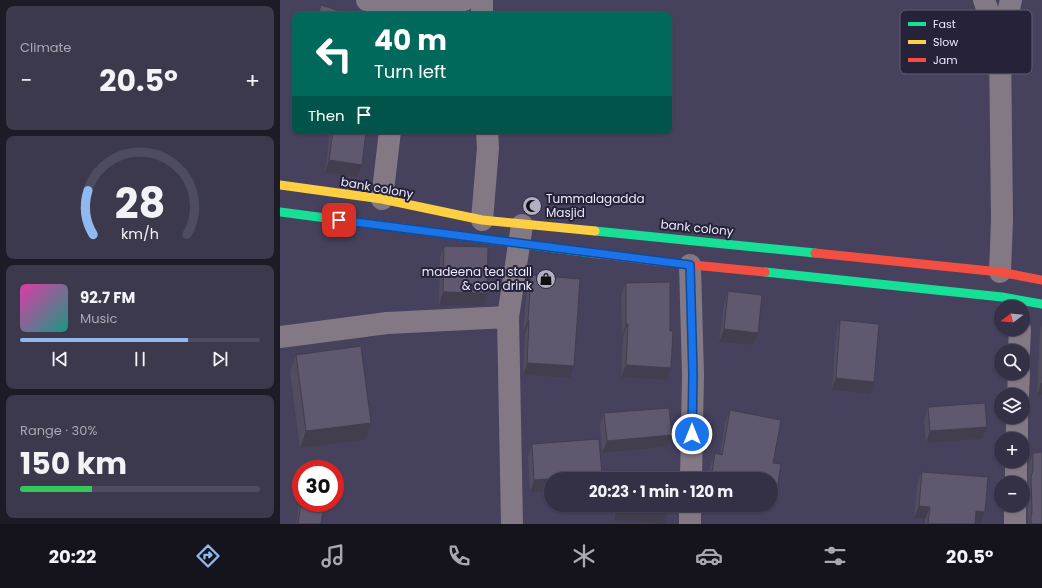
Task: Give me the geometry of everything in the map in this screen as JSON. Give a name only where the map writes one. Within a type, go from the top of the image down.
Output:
[{"type":"main road","name":"bank colony","points":[[280,185],[382,199],[482,220],[521,234],[692,240],[1000,272],[1033,279]]},
{"type":"main road","points":[[280,212],[521,234],[690,265],[994,300]]},
{"type":"main road","points":[[1030,303],[1042,304]]},
{"type":"street","points":[[367,0],[404,11],[464,0]]},
{"type":"street","points":[[482,0],[482,12]]},
{"type":"street","points":[[984,0],[987,10]]},
{"type":"street","points":[[1009,10],[1011,0]]},
{"type":"street","points":[[1000,74],[1002,220],[1000,272]]},
{"type":"street","points":[[382,199],[390,134]]},
{"type":"street","points":[[482,220],[488,148],[487,134]]},
{"type":"street","points":[[512,524],[508,317],[521,234]]},
{"type":"street","points":[[690,265],[693,375],[691,472]]},
{"type":"street","points":[[1022,300],[1033,279]]},
{"type":"street","points":[[280,337],[387,323],[508,317]]},
{"type":"street","points":[[690,512],[690,524]]},
{"type":"street","points":[[1015,512],[1015,524]]},
{"type":"building","points":[[321,5],[343,12],[319,12]]},
{"type":"building","points":[[333,134],[366,134],[362,165],[329,160]]},
{"type":"building","points":[[444,246],[488,247],[487,293],[443,292]]},
{"type":"building","points":[[531,275],[580,279],[574,366],[527,363]]},
{"type":"building","points":[[670,282],[670,331],[673,331],[671,368],[626,365],[628,324],[626,324],[626,283]]},
{"type":"building","points":[[728,291],[762,295],[758,333],[724,329]]},
{"type":"building","points":[[840,320],[879,324],[874,382],[836,378]]},
{"type":"building","points":[[361,346],[371,423],[306,431],[296,355]]},
{"type":"building","points":[[985,403],[987,427],[930,431],[928,407]]},
{"type":"building","points":[[669,408],[672,435],[607,441],[604,413]]},
{"type":"building","points":[[730,410],[781,420],[773,463],[781,464],[778,483],[778,472],[712,472],[715,453],[722,455]]},
{"type":"building","points":[[599,439],[602,472],[544,472],[544,479],[534,480],[532,444]]},
{"type":"building","points":[[1042,452],[1042,524],[1031,524],[1031,477],[1033,471],[1033,453]]},
{"type":"building","points":[[922,472],[988,477],[985,512],[976,511],[975,524],[928,524],[930,507],[919,506]]},
{"type":"building","points":[[300,512],[323,512],[321,524],[298,524]]},
{"type":"traffic: fast","points":[[280,212],[599,254]]},
{"type":"traffic: fast","points":[[595,231],[815,253]]},
{"type":"traffic: fast","points":[[765,272],[1002,297],[1042,304]]},
{"type":"traffic: slow","points":[[280,185],[382,199],[482,220],[595,231]]},
{"type":"traffic: jam","points":[[815,253],[1000,272],[1042,280]]},
{"type":"traffic: jam","points":[[599,254],[765,272]]},
{"type":"place","name":"Tummalagadda Masjid","points":[[532,206]]},
{"type":"place","name":"madeena tea stall & cool drink","points":[[546,279]]},
{"type":"route","points":[[339,220],[690,265],[693,375],[692,434]]}]
